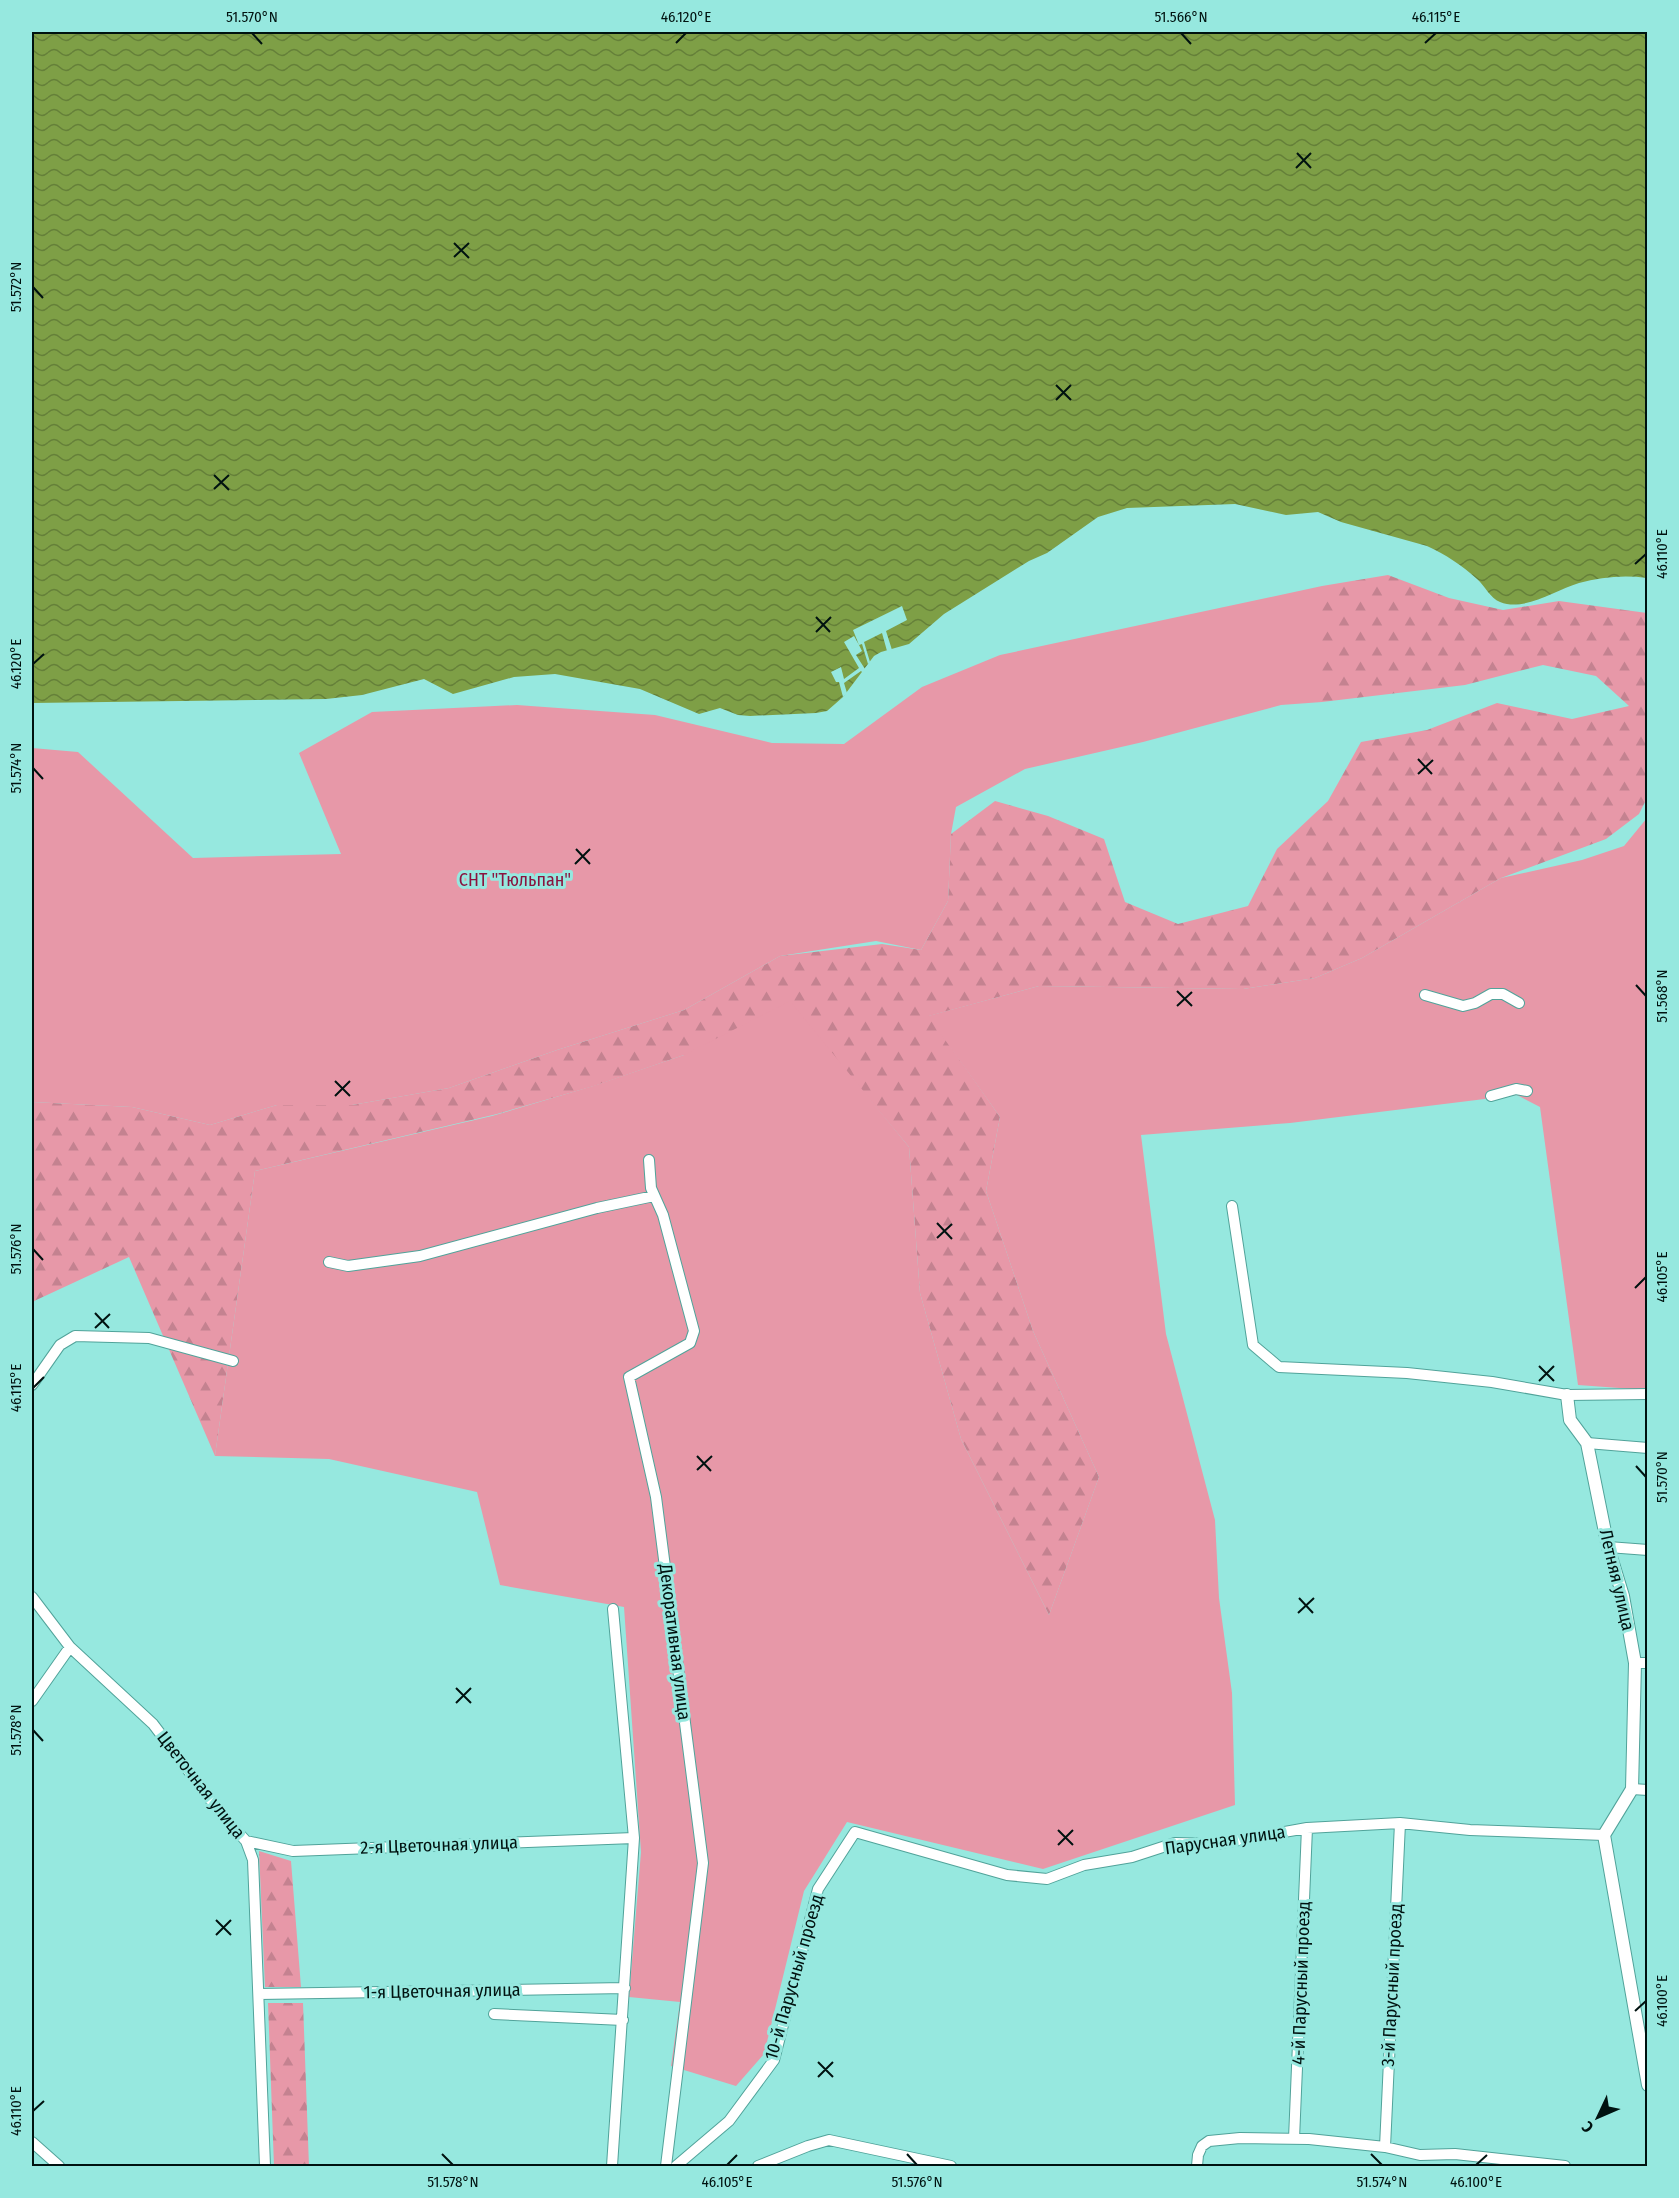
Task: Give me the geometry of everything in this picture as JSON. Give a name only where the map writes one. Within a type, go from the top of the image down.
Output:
[{"type":"street","points":[[1425,995],[1463,1006],[1475,1003],[1491,994],[1503,994],[1519,1003]]},
{"type":"street","points":[[1491,1096],[1515,1089],[1527,1090]]},
{"type":"street","name":"Декоративная улица","points":[[649,1160],[651,1188],[663,1215],[694,1332],[690,1343],[629,1377],[656,1497],[703,1863],[666,2166]]},
{"type":"street","points":[[329,1262],[348,1266],[420,1256],[597,1208],[654,1196]]},
{"type":"street","points":[[1232,1206],[1253,1345],[1279,1367],[1407,1373],[1492,1382],[1567,1395],[1647,1394]]},
{"type":"street","points":[[32,1385],[60,1345],[75,1336],[149,1338],[232,1361]]},
{"type":"street","name":"Летняя улица","points":[[1567,1395],[1570,1420],[1587,1443],[1608,1547],[1641,1663],[1632,1789],[1604,1835]]},
{"type":"street","points":[[1587,1443],[1647,1448]]},
{"type":"street","points":[[1608,1547],[1647,1550]]},
{"type":"street","name":"Цветочная улица","points":[[32,1597],[70,1647],[153,1724],[222,1815],[246,1841],[253,1860],[265,2166]]},
{"type":"street","points":[[612,2166],[634,1838],[613,1609]]},
{"type":"street","points":[[32,1701],[70,1647]]},
{"type":"street","points":[[1632,1789],[1647,1790]]},
{"type":"street","name":"Парусная улица","points":[[855,1832],[1007,1875],[1047,1878],[1084,1865],[1132,1857],[1175,1843],[1216,1844],[1307,1828],[1400,1823],[1470,1830],[1604,1835]]},
{"type":"street","name":"3-й Парусный проезд","points":[[1385,2146],[1400,1823]]},
{"type":"street","name":"4-й Парусный проезд","points":[[1294,2139],[1307,1828]]},
{"type":"street","name":"10-й Парусный проезд","points":[[676,2166],[729,2121],[774,2060],[818,1889],[855,1832]]},
{"type":"street","points":[[1604,1835],[1647,2085]]},
{"type":"street","name":"2-я Цветочная улица","points":[[246,1841],[293,1851],[634,1838]]},
{"type":"street","name":"1-я Цветочная улица","points":[[259,1994],[625,1988]]},
{"type":"street","points":[[494,2014],[623,2020]]},
{"type":"street","points":[[1197,2166],[1202,2146],[1209,2141],[1294,2139],[1385,2146],[1420,2155],[1455,2154],[1565,2166]]},
{"type":"street","points":[[758,2166],[829,2140],[951,2166]]},
{"type":"street","points":[[32,2142],[59,2166]]},
{"type":"green space","points":[[1388,575],[1449,598],[1503,610],[1559,601],[1647,613],[1647,798],[1639,814],[1606,839],[1501,878],[1362,958],[1315,978],[1243,989],[1039,986],[929,1016],[1000,1117],[986,1191],[1033,1331],[1099,1477],[1049,1615],[961,1439],[920,1293],[909,1147],[855,1082],[684,1055],[594,1086],[497,1114],[255,1171],[215,1456],[129,1257],[32,1302],[32,1102],[132,1107],[210,1125],[277,1105],[352,1105],[449,1088],[557,1050],[684,1010],[780,956],[882,944],[921,950],[948,901],[951,834],[995,801],[1048,816],[1104,839],[1125,902],[1178,924],[1248,906],[1277,849],[1328,801],[1361,742],[1427,730],[1497,703],[1572,719],[1629,706],[1596,676],[1543,665],[1465,685],[1322,702],[1320,661],[1322,586]]},
{"type":"green space","name":"СНТ \"Тюльпан\"","points":[[1322,586],[1322,702],[1281,705],[1143,742],[1025,769],[956,807],[951,834],[948,901],[921,950],[876,941],[780,956],[684,1010],[557,1050],[449,1088],[352,1105],[277,1105],[210,1125],[132,1107],[32,1102],[32,748],[78,752],[193,858],[341,854],[299,753],[372,712],[517,705],[655,715],[772,743],[844,744],[922,687],[1000,655]]},
{"type":"green space","points":[[1647,818],[1647,1390],[1578,1385],[1540,1107],[1517,1095],[1290,1123],[1141,1135],[1166,1334],[1215,1520],[1219,1598],[1232,1693],[1235,1805],[1043,1869],[847,1822],[804,1891],[764,2054],[736,2086],[671,2066],[680,2002],[629,1997],[641,1852],[624,1607],[500,1585],[477,1492],[329,1459],[215,1456],[255,1171],[492,1116],[593,1086],[684,1055],[790,1001],[909,1147],[920,1293],[961,1439],[1049,1615],[1099,1477],[1033,1331],[986,1191],[1000,1117],[928,1016],[1039,986],[1243,989],[1315,978],[1362,958],[1501,878],[1582,860],[1624,846]]},
{"type":"green space","points":[[259,1851],[291,1861],[301,1987],[265,1987]]},
{"type":"green space","points":[[268,2003],[303,2003],[309,2166],[274,2166]]},
{"type":"water","points":[[32,32],[1647,32],[1647,578],[1596,579],[1570,586],[1530,602],[1510,604],[1496,600],[1466,569],[1434,549],[1341,522],[1318,512],[1286,515],[1235,504],[1127,508],[1098,517],[1047,553],[1029,561],[944,614],[909,644],[874,656],[843,697],[827,711],[816,713],[750,716],[738,715],[720,708],[699,714],[640,689],[555,674],[514,677],[453,694],[424,679],[362,695],[326,699],[32,703]]},
{"type":"pier","points":[[902,606],[907,620],[886,631],[892,650],[887,651],[882,633],[864,642],[870,662],[868,664],[862,644],[859,645],[853,630]]},
{"type":"pier","points":[[854,636],[862,651],[856,655],[865,669],[863,673],[861,671],[844,683],[847,693],[843,697],[839,682],[836,682],[831,672],[841,667],[844,679],[859,668],[844,642]]}]
